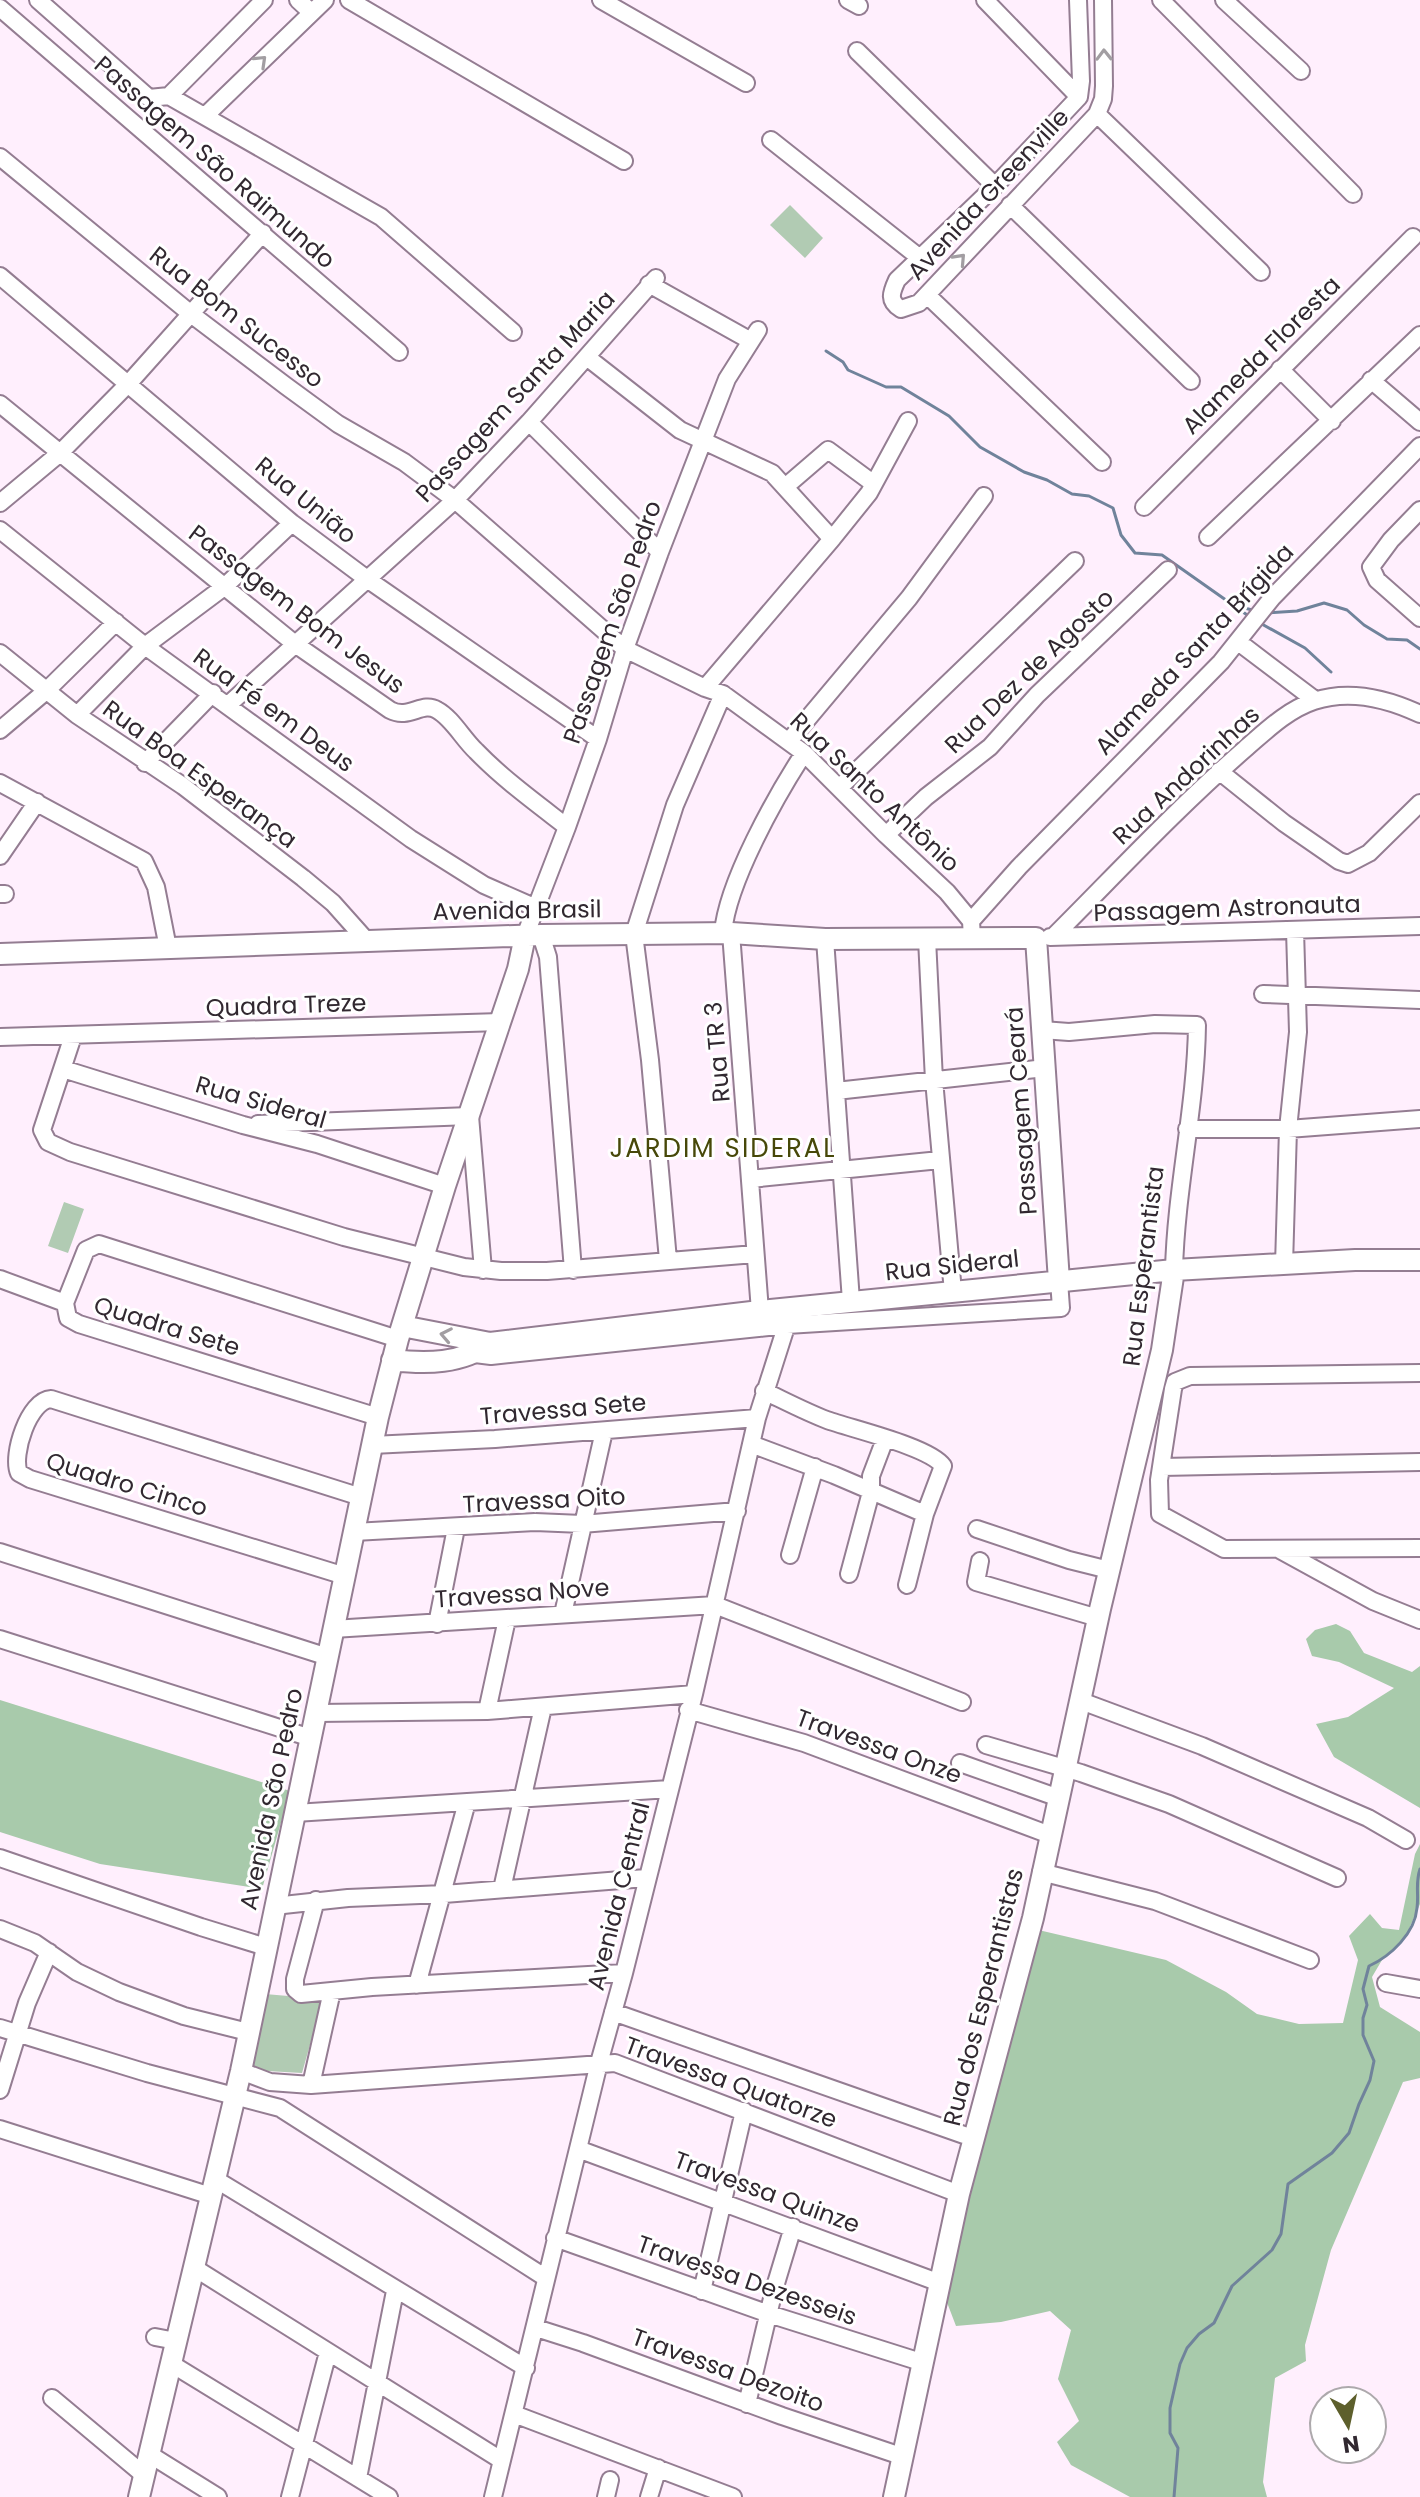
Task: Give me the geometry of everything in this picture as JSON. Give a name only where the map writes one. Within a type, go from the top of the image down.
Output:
[{"type":"main road","name":"Avenida Brasil","points":[[0,954],[533,935],[727,933],[825,939],[927,939],[972,930],[1044,938]]},
{"type":"main road","name":"Avenida São Pedro","points":[[139,2497],[241,2071],[392,1360],[445,1186],[518,969],[533,935]]},
{"type":"main road","name":"Passagem Ceará","points":[[1044,938],[1042,1030],[1059,1281]]},
{"type":"main road","name":"Rua Sideral","points":[[392,1360],[433,1362],[483,1348],[760,1311],[789,1316],[851,1301],[1174,1270],[1355,1260],[1420,1260]]},
{"type":"main road","name":"Rua Esperantista","points":[[1123,1511],[1162,1350],[1174,1270]]},
{"type":"main road","name":"Rua Sideral","points":[[400,1333],[483,1348]]},
{"type":"main road","name":"Rua dos Esperantistas","points":[[894,2497],[959,2194],[1033,1918],[1123,1511]]},
{"type":"street","points":[[38,0],[149,98],[169,96],[381,217],[513,332]]},
{"type":"street","points":[[169,96],[264,0]]},
{"type":"street","points":[[298,0],[311,12]]},
{"type":"street","points":[[206,115],[325,0]]},
{"type":"street","points":[[349,0],[624,161]]},
{"type":"street","points":[[601,0],[746,83]]},
{"type":"street","points":[[985,0],[1079,97]]},
{"type":"street","name":"Avenida Greenville","points":[[1078,0],[1079,97],[995,186],[897,280],[891,300],[901,309],[909,309],[927,295],[1097,114],[1104,86],[1103,0]]},
{"type":"street","points":[[1161,0],[1353,194]]},
{"type":"street","points":[[1224,0],[1301,71]]},
{"type":"street","name":"Passagem São Raimundo","points":[[0,8],[399,352]]},
{"type":"street","points":[[857,51],[995,186]]},
{"type":"street","points":[[1097,114],[1261,272]]},
{"type":"street","points":[[771,140],[920,258]]},
{"type":"street","name":"Rua Bom Sucesso","points":[[0,157],[191,314],[338,424],[404,462],[455,500]]},
{"type":"street","points":[[1010,205],[1191,381]]},
{"type":"street","points":[[0,503],[60,453],[129,383],[263,233]]},
{"type":"street","name":"Alameda Floresta","points":[[1144,507],[1413,237]]},
{"type":"street","name":"Rua União","points":[[0,276],[292,523],[367,579],[598,739]]},
{"type":"street","name":"Passagem São Pedro","points":[[573,1270],[548,957],[533,935],[534,907],[567,827],[660,552],[727,379],[755,336],[653,281]]},
{"type":"street","name":"Passagem Santa Maria","points":[[228,705],[455,500],[588,358],[653,281]]},
{"type":"street","points":[[927,295],[1102,462]]},
{"type":"street","points":[[1208,537],[1420,335]]},
{"type":"street","points":[[588,358],[680,430],[772,473],[832,539]]},
{"type":"street","points":[[1280,369],[1332,421]]},
{"type":"street","points":[[1371,380],[1420,422]]},
{"type":"street","name":"Passagem Bom Jesus","points":[[0,404],[295,644],[398,715],[434,708],[476,752],[530,800],[567,827]]},
{"type":"street","points":[[705,688],[832,539],[874,484],[908,421]]},
{"type":"street","points":[[529,422],[660,552]]},
{"type":"street","name":"Alameda Santa Brígida","points":[[972,930],[1029,857],[1221,662],[1272,598],[1420,446]]},
{"type":"street","points":[[785,487],[828,450],[874,484]]},
{"type":"street","points":[[789,741],[909,598],[984,496]]},
{"type":"street","name":"Rua Santo Antônio","points":[[455,500],[625,649],[723,694],[804,753],[947,892],[972,930]]},
{"type":"street","points":[[1420,510],[1391,540],[1371,567],[1373,576],[1420,618]]},
{"type":"street","points":[[77,715],[145,646],[224,587],[292,523]]},
{"type":"street","name":"Rua Fé em Deus","points":[[0,530],[145,646],[411,839],[476,881],[534,907]]},
{"type":"street","points":[[839,788],[1075,561]]},
{"type":"street","name":"Rua Dez de Agosto","points":[[886,835],[926,797],[990,747],[1037,695],[1168,570]]},
{"type":"street","points":[[0,730],[46,691],[116,622]]},
{"type":"street","points":[[1245,647],[1315,700]]},
{"type":"street","name":"Rua Boa Esperança","points":[[0,653],[77,715],[183,786],[303,878],[333,903],[366,940]]},
{"type":"street","points":[[145,763],[213,693]]},
{"type":"street","points":[[668,1260],[634,934],[675,805],[723,694]]},
{"type":"street","name":"Rua Andorinhas","points":[[1044,938],[1219,771],[1280,720],[1315,700],[1378,697],[1420,714]]},
{"type":"street","name":"Rua TR 3","points":[[760,1311],[726,913],[749,854],[804,753]]},
{"type":"street","points":[[1219,771],[1284,823],[1348,864],[1369,853],[1420,803]]},
{"type":"street","points":[[0,783],[144,861],[156,887],[168,948]]},
{"type":"street","points":[[0,856],[37,802]]},
{"type":"street","name":"Passagem Astronauta","points":[[1044,938],[1420,926]]},
{"type":"street","points":[[1284,1265],[1288,1129],[1298,1032],[1295,930]]},
{"type":"street","points":[[825,939],[851,1301]]},
{"type":"street","points":[[927,939],[934,1080],[953,1292]]},
{"type":"street","points":[[1263,994],[1420,1000]]},
{"type":"street","name":"Quadra Treze","points":[[0,1037],[501,1022]]},
{"type":"street","name":"Rua Esperantista","points":[[1042,1030],[1069,1032],[1155,1024],[1197,1025],[1194,1082],[1175,1221],[1174,1270]]},
{"type":"street","points":[[73,1036],[42,1130],[44,1138],[56,1147],[344,1237],[483,1270],[573,1270],[755,1254]]},
{"type":"street","points":[[836,1091],[1045,1068]]},
{"type":"street","name":"Rua Sideral","points":[[63,1069],[243,1125],[317,1144],[445,1186]]},
{"type":"street","points":[[243,1125],[470,1116]]},
{"type":"street","name":"Avenida São Pedro","points":[[470,1116],[483,1270]]},
{"type":"street","points":[[1187,1129],[1288,1129],[1420,1119]]},
{"type":"street","points":[[750,1179],[940,1160]]},
{"type":"street","name":"Quadra Sete","points":[[378,1417],[79,1324],[68,1318],[65,1303],[86,1250],[99,1244],[400,1333]]},
{"type":"street","points":[[0,1279],[65,1303]]},
{"type":"street","points":[[483,1348],[491,1356],[789,1316],[1061,1308],[1059,1281]]},
{"type":"street","name":"Avenida Central","points":[[493,2497],[536,2328],[555,2238],[670,1789],[757,1418],[789,1316]]},
{"type":"street","points":[[1420,1373],[1190,1376],[1175,1382],[1159,1480],[1160,1514],[1224,1549],[1420,1548]]},
{"type":"street","points":[[764,1391],[827,1420],[941,1462],[943,1466],[925,1514],[907,1585]]},
{"type":"street","name":"Quadro Cinco","points":[[345,1576],[30,1479],[19,1473],[15,1463],[16,1453],[32,1414],[41,1401],[51,1399],[361,1497]]},
{"type":"street","name":"Travessa Sete","points":[[372,1445],[757,1418]]},
{"type":"street","points":[[563,1614],[604,1431]]},
{"type":"street","points":[[849,1574],[871,1492],[871,1476],[885,1439]]},
{"type":"street","points":[[751,1444],[815,1467],[925,1514]]},
{"type":"street","points":[[1162,1467],[1420,1462]]},
{"type":"street","points":[[790,1555],[815,1467]]},
{"type":"street","name":"Travessa Oito","points":[[354,1532],[535,1522],[582,1524],[737,1511]]},
{"type":"street","points":[[437,1624],[456,1528]]},
{"type":"street","points":[[977,1529],[1109,1570]]},
{"type":"street","points":[[1279,1549],[1373,1601],[1420,1620]]},
{"type":"street","points":[[0,1552],[328,1657]]},
{"type":"street","points":[[980,1561],[976,1582],[1098,1618]]},
{"type":"street","points":[[715,1605],[962,1702]]},
{"type":"street","name":"Travessa Nove","points":[[333,1629],[715,1605]]},
{"type":"street","points":[[487,1711],[507,1619]]},
{"type":"street","points":[[0,1639],[311,1738]]},
{"type":"street","points":[[1081,1701],[1202,1746],[1368,1818],[1406,1840]]},
{"type":"street","points":[[317,1713],[487,1711],[691,1702]]},
{"type":"street","name":"Travessa Onze","points":[[691,1702],[1050,1835]]},
{"type":"street","points":[[502,1889],[543,1707]]},
{"type":"street","points":[[986,1745],[1066,1769],[1214,1822],[1337,1878]]},
{"type":"street","points":[[960,1763],[1059,1798]]},
{"type":"street","points":[[295,1813],[670,1789]]},
{"type":"street","points":[[417,1985],[467,1802]]},
{"type":"street","points":[[0,1858],[266,1947]]},
{"type":"street","points":[[1041,1872],[1155,1901],[1310,1960]]},
{"type":"street","points":[[274,1906],[316,1900],[444,1894],[646,1878]]},
{"type":"street","points":[[316,1900],[295,1989],[301,1994],[624,1973]]},
{"type":"street","points":[[0,1929],[35,1943],[77,1972],[119,1992],[184,2016],[248,2032]]},
{"type":"street","points":[[0,2090],[17,2034],[49,1952]]},
{"type":"street","points":[[1386,1983],[1420,1989]]},
{"type":"street","points":[[311,2085],[332,1991]]},
{"type":"street","points":[[613,2012],[964,2135]]},
{"type":"street","points":[[0,2028],[280,2108],[546,2278]]},
{"type":"street","name":"Travessa Quatorze","points":[[241,2071],[270,2082],[311,2085],[615,2063],[959,2194]]},
{"type":"street","points":[[280,2108],[279,2102],[286,2085]]},
{"type":"street","points":[[702,2291],[744,2111]]},
{"type":"street","points":[[0,2129],[213,2187],[526,2368]]},
{"type":"street","name":"Travessa Quinze","points":[[578,2149],[940,2283]]},
{"type":"street","points":[[747,2404],[793,2227]]},
{"type":"street","name":"Travessa Dezesseis","points":[[555,2238],[769,2314],[924,2363]]},
{"type":"street","points":[[193,2267],[501,2460]]},
{"type":"street","points":[[358,2478],[395,2291]]},
{"type":"street","name":"Travessa Dezoito","points":[[536,2328],[904,2457]]},
{"type":"street","points":[[155,2337],[176,2341]]},
{"type":"street","points":[[290,2497],[328,2352]]},
{"type":"street","points":[[170,2363],[389,2497]]},
{"type":"street","points":[[52,2398],[144,2475]]},
{"type":"street","points":[[514,2414],[733,2497]]},
{"type":"street","points":[[149,2454],[218,2497]]},
{"type":"street","points":[[649,2497],[658,2468]]},
{"type":"green space","points":[[790,205],[823,238],[805,258],[770,225]]},
{"type":"green space","points":[[64,1202],[84,1209],[68,1253],[48,1246]]},
{"type":"green space","points":[[1336,1624],[1350,1631],[1364,1653],[1412,1672],[1420,1666],[1420,1808],[1334,1757],[1316,1724],[1348,1717],[1394,1688],[1339,1662],[1312,1656],[1306,1639],[1315,1630]]},
{"type":"green space","points":[[0,1700],[290,1791],[262,1889],[100,1864],[0,1832]]},
{"type":"green space","points":[[1420,1844],[1420,1904],[1405,1938],[1382,1960],[1372,1977],[1380,2007],[1420,2032],[1420,2078],[1403,2082],[1331,2250],[1305,2345],[1306,2361],[1275,2378],[1263,2482],[1267,2497],[1130,2497],[1071,2465],[1057,2442],[1079,2421],[1058,2379],[1071,2330],[1050,2311],[1001,2322],[956,2326],[943,2292],[1030,1928],[1166,1960],[1226,1992],[1257,2014],[1299,2024],[1343,2023],[1358,1960],[1349,1936],[1370,1914],[1382,1928],[1399,1930],[1415,1854]]},
{"type":"green space","points":[[265,1994],[323,1999],[302,2073],[248,2070]]},
{"type":"waterway","points":[[826,351],[843,362],[848,370],[886,387],[901,387],[949,416],[980,447],[1024,472],[1113,508],[1121,535],[1135,553],[1162,555],[1250,617]]},
{"type":"waterway","points":[[1268,613],[1297,611],[1324,603],[1347,610],[1387,639],[1407,640],[1420,649]]},
{"type":"waterway","points":[[1237,606],[1256,611]]},
{"type":"waterway","points":[[1260,623],[1305,648],[1331,672]]},
{"type":"waterway","points":[[1174,2497],[1178,2448],[1170,2433],[1170,2408],[1180,2364],[1187,2348],[1214,2323],[1232,2286],[1272,2250],[1281,2234],[1288,2184],[1332,2153],[1349,2133],[1370,2080],[1374,2061],[1363,2035],[1367,2005],[1363,1989],[1369,1966],[1393,1950],[1412,1926],[1417,1908],[1420,1869]]},
{"type":"district","name":"JARDIM SIDERAL","points":[[723,1148]]}]
